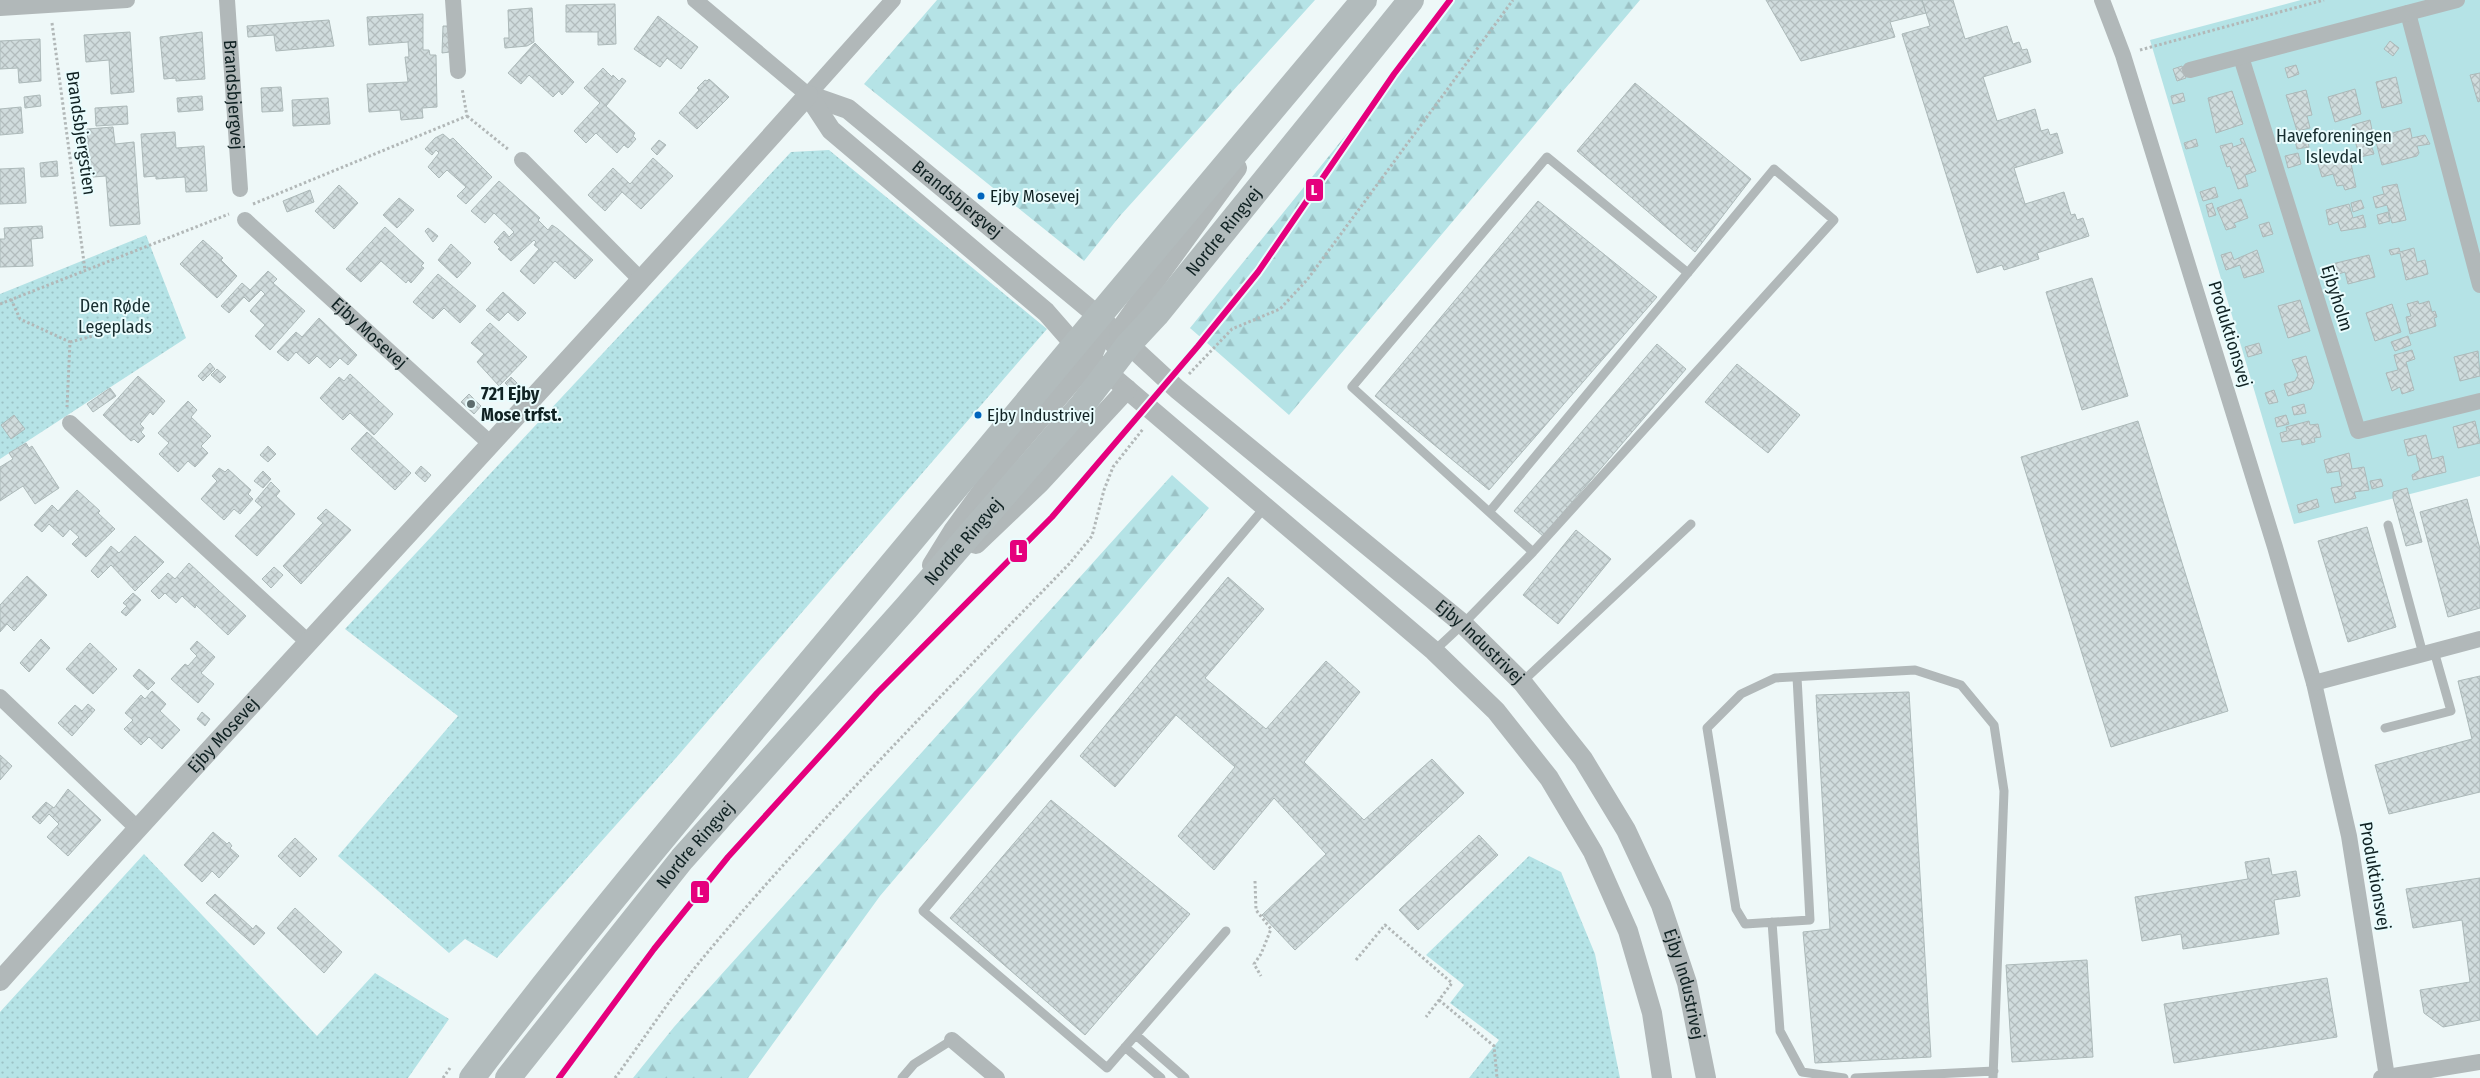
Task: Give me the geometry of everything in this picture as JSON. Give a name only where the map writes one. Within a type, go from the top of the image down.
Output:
[{"type":"main road","name":"Nordre Ringvej","points":[[472,1078],[532,998],[651,853],[1100,366],[1098,316],[1364,0]]},
{"type":"main road","name":"Nordre Ringvej","points":[[508,1078],[682,859],[906,608],[1123,339],[1162,308],[1411,0]]},
{"type":"street","points":[[0,8],[127,0]]},
{"type":"street","name":"Brandsbjergvej","points":[[227,0],[240,189]]},
{"type":"street","points":[[453,0],[458,70]]},
{"type":"street","name":"Brandsbjergvej","points":[[695,0],[808,95],[831,130],[1046,312],[1100,366]]},
{"type":"street","name":"Ejby Mosevej","points":[[0,981],[137,828],[642,281],[893,0]]},
{"type":"street","name":"Produktionsvej","points":[[2102,0],[2123,55],[2275,548],[2314,683],[2349,836],[2384,1078]]},
{"type":"street","points":[[2190,70],[2457,0]]},
{"type":"street","points":[[2408,13],[2480,285]]},
{"type":"street","name":"Ejbyholm","points":[[2241,57],[2358,431],[2480,401]]},
{"type":"street","points":[[1123,339],[1234,174],[1287,91]]},
{"type":"street","name":"Brandsbjergvej","points":[[808,95],[848,109],[1098,316]]},
{"type":"street","points":[[522,160],[642,281]]},
{"type":"street","name":"Ejby Mosevej","points":[[245,220],[492,445]]},
{"type":"street","name":"Ejby Industrivej","points":[[1098,316],[1177,389],[1343,528],[1464,624],[1522,682],[1583,759],[1626,830],[1638,855],[1661,905],[1687,983],[1706,1078]]},
{"type":"street","name":"Ejby Industrivej","points":[[1100,366],[1434,651],[1496,711],[1514,733],[1549,778],[1594,852],[1628,931],[1652,1013],[1662,1078]]},
{"type":"street","points":[[70,423],[308,642]]},
{"type":"street","points":[[2314,683],[2480,639]]},
{"type":"street","points":[[0,697],[137,828]]},
{"type":"street","points":[[952,1040],[997,1078]]},
{"type":"street","points":[[2384,1078],[2406,1076],[2480,1062]]},
{"type":"lane","points":[[1533,552],[1352,387],[1547,157],[1688,273]]},
{"type":"lane","points":[[1434,651],[1464,624],[1533,552],[1834,220],[1774,169],[1490,511]]},
{"type":"lane","points":[[1226,931],[1107,1068],[923,911],[1265,507]]},
{"type":"lane","points":[[1522,682],[1691,524]]},
{"type":"lane","points":[[2385,728],[2451,711],[2429,653],[2388,525]]},
{"type":"lane","points":[[1797,677],[1810,920],[1746,924],[1736,909],[1707,728],[1741,694],[1776,678],[1915,670],[1960,685],[1994,725],[2004,791],[1994,1075],[1855,1078]]},
{"type":"lane","points":[[1772,922],[1780,1031],[1802,1072],[1844,1078]]},
{"type":"lane","points":[[1136,1035],[1185,1078]]},
{"type":"lane","points":[[902,1078],[914,1064],[952,1040]]},
{"type":"lane","points":[[1125,1047],[1161,1078]]},
{"type":"path","points":[[1177,389],[1200,361],[1232,329],[1280,309],[1307,280],[1513,0]]},
{"type":"path","points":[[2123,55],[2324,0]]},
{"type":"path","name":"Brandsbjergstien","points":[[49,5],[85,270]]},
{"type":"path","points":[[467,116],[522,160]]},
{"type":"path","points":[[11,299],[20,319],[70,342],[101,334]]},
{"type":"path","points":[[70,342],[67,407],[70,423]]},
{"type":"path","points":[[614,1078],[701,961],[783,865],[918,720],[1070,563],[1092,536],[1104,490],[1113,467],[1156,415]]},
{"type":"path","points":[[1256,881],[1256,910],[1271,929],[1261,954],[1254,964],[1261,976]]},
{"type":"path","points":[[1356,960],[1385,925],[1452,983],[1426,1017]]},
{"type":"path","points":[[1439,1000],[1494,1046],[1497,1078]]},
{"type":"green space","points":[[937,0],[1315,0],[1119,217],[1084,261],[864,84]]},
{"type":"green space","points":[[1455,0],[1640,0],[1289,415],[1190,328]]},
{"type":"green space","name":"Haveforeningen Islevdal","points":[[2301,0],[2480,0],[2480,476],[2294,524],[2150,40]]},
{"type":"green space","points":[[829,150],[1047,329],[675,759],[497,958],[465,939],[449,953],[338,856],[458,716],[345,629],[791,152]]},
{"type":"green space","name":"Den Røde Legeplads","points":[[146,235],[186,338],[0,459],[0,294]]},
{"type":"green space","points":[[1172,475],[1209,508],[880,896],[748,1078],[633,1078],[674,1027]]},
{"type":"green space","points":[[144,854],[317,1036],[375,973],[449,1019],[408,1078],[0,1078],[0,1012]]},
{"type":"green space","points":[[1529,856],[1561,872],[1595,954],[1620,1078],[1469,1078],[1499,1040],[1450,1003],[1464,985],[1426,955]]},
{"type":"building","points":[[1766,0],[1922,0],[1926,13],[1890,22],[1895,37],[1801,61]]},
{"type":"building","points":[[1922,0],[1953,0],[1965,39],[2007,26],[2013,44],[2019,42],[2022,50],[2027,49],[2031,62],[1983,77],[1997,121],[2035,109],[2041,131],[2048,129],[2050,135],[2057,133],[2063,153],[2014,168],[2025,204],[2064,192],[2071,215],[2075,214],[2077,220],[2083,218],[2089,236],[2037,253],[2039,259],[2004,270],[2002,265],[1977,273],[1902,34],[1930,26]]},
{"type":"building","points":[[615,4],[616,44],[598,45],[598,32],[566,32],[566,5]]},
{"type":"building","points":[[532,8],[534,42],[527,46],[505,48],[504,38],[509,38],[508,10]]},
{"type":"building","points":[[423,14],[423,50],[429,50],[430,55],[436,55],[437,107],[422,108],[423,118],[401,120],[400,110],[369,112],[367,84],[408,82],[405,57],[409,57],[408,42],[369,45],[367,17]]},
{"type":"building","points":[[658,16],[698,47],[681,69],[667,58],[660,67],[634,49]]},
{"type":"building","points":[[329,20],[334,46],[276,51],[274,35],[248,37],[247,26]]},
{"type":"building","points":[[443,26],[448,26],[450,52],[442,53]]},
{"type":"building","points":[[130,32],[134,92],[111,94],[109,60],[86,62],[84,35]]},
{"type":"building","points":[[202,32],[205,79],[176,81],[176,78],[164,79],[160,37]]},
{"type":"building","points":[[40,39],[41,81],[19,83],[18,68],[0,69],[0,41]]},
{"type":"building","points":[[2390,41],[2399,48],[2393,56],[2384,49]]},
{"type":"building","points":[[535,43],[574,82],[562,95],[559,91],[553,97],[529,75],[521,84],[508,73]]},
{"type":"building","points":[[2296,65],[2299,74],[2288,78],[2285,68]]},
{"type":"building","points":[[2182,66],[2186,78],[2177,81],[2173,69]]},
{"type":"building","points":[[603,68],[619,81],[622,78],[626,81],[606,106],[635,133],[633,136],[636,139],[628,148],[624,145],[617,153],[596,133],[586,143],[574,131],[600,103],[584,88]]},
{"type":"building","points":[[2480,73],[2480,101],[2478,102],[2470,75]]},
{"type":"building","points":[[2396,77],[2402,103],[2382,108],[2376,82]]},
{"type":"building","points":[[709,79],[729,97],[697,129],[679,113],[699,90],[697,88],[705,80]]},
{"type":"building","points":[[1635,83],[1751,179],[1695,252],[1577,151]]},
{"type":"building","points":[[281,87],[283,111],[262,112],[261,88]]},
{"type":"building","points":[[2355,89],[2361,114],[2335,122],[2328,97]]},
{"type":"building","points":[[2306,90],[2312,115],[2307,116],[2310,128],[2297,131],[2286,95]]},
{"type":"building","points":[[2232,91],[2243,124],[2216,133],[2208,98]]},
{"type":"building","points":[[2183,93],[2185,101],[2173,104],[2171,96]]},
{"type":"building","points":[[40,95],[41,106],[25,108],[24,97]]},
{"type":"building","points":[[202,96],[203,110],[178,112],[177,98]]},
{"type":"building","points":[[328,98],[330,124],[293,126],[292,100]]},
{"type":"building","points":[[127,106],[128,124],[96,126],[95,108]]},
{"type":"building","points":[[21,107],[23,133],[0,135],[0,109]]},
{"type":"building","points":[[2370,120],[2372,130],[2354,134],[2352,125]]},
{"type":"building","points":[[113,127],[115,144],[134,142],[140,224],[110,226],[106,176],[93,177],[93,171],[90,171],[87,129]]},
{"type":"building","points":[[2410,128],[2412,138],[2425,135],[2430,144],[2417,146],[2419,153],[2417,156],[2382,165],[2375,138]]},
{"type":"building","points":[[175,132],[176,148],[204,146],[207,191],[186,192],[185,177],[156,179],[156,176],[144,177],[141,134]]},
{"type":"building","points":[[443,134],[450,140],[453,138],[492,177],[466,204],[457,196],[466,187],[447,170],[439,178],[428,167],[439,153],[436,150],[432,155],[425,149],[435,138]]},
{"type":"building","points":[[2368,135],[2374,154],[2360,157],[2354,138]]},
{"type":"building","points":[[2243,138],[2256,171],[2245,175],[2248,186],[2238,189],[2230,166],[2227,167],[2220,146],[2232,143],[2233,147],[2242,144],[2240,139]]},
{"type":"building","points":[[2307,138],[2309,147],[2297,149],[2295,141]]},
{"type":"building","points":[[2196,139],[2198,146],[2186,149],[2184,143]]},
{"type":"building","points":[[659,140],[666,145],[657,155],[651,149]]},
{"type":"building","points":[[2298,153],[2301,164],[2288,168],[2285,156]]},
{"type":"building","points":[[2349,154],[2356,187],[2345,190],[2343,185],[2337,186],[2333,174],[2322,177],[2318,164]]},
{"type":"building","points":[[653,158],[673,176],[641,209],[622,192],[605,211],[588,195],[613,168],[630,184]]},
{"type":"building","points":[[57,161],[58,176],[41,177],[40,163]]},
{"type":"building","points":[[24,168],[26,203],[0,204],[0,169]]},
{"type":"building","points":[[499,181],[540,218],[538,220],[548,230],[552,225],[558,229],[593,260],[575,279],[555,261],[534,284],[520,271],[539,249],[534,245],[536,242],[534,240],[511,261],[498,249],[500,248],[494,242],[504,231],[509,237],[514,232],[494,213],[485,223],[471,211]]},
{"type":"building","points":[[2397,184],[2406,220],[2392,223],[2387,205],[2376,208],[2373,197],[2384,194],[2382,187]]},
{"type":"building","points":[[339,185],[358,203],[334,229],[315,211]]},
{"type":"building","points":[[2215,187],[2218,197],[2203,201],[2200,192]]},
{"type":"building","points":[[310,190],[314,202],[287,212],[283,201]]},
{"type":"building","points":[[399,198],[414,210],[397,228],[383,215]]},
{"type":"building","points":[[2241,199],[2248,218],[2234,223],[2236,227],[2226,230],[2217,208]]},
{"type":"building","points":[[2361,200],[2364,208],[2353,212],[2351,203]]},
{"type":"building","points":[[1538,201],[1657,297],[1489,490],[1375,396]]},
{"type":"building","points":[[2212,203],[2216,215],[2209,217],[2206,205]]},
{"type":"building","points":[[2349,204],[2353,218],[2363,215],[2366,227],[2341,231],[2338,222],[2329,225],[2326,210]]},
{"type":"building","points":[[2388,212],[2390,221],[2379,224],[2377,215]]},
{"type":"building","points":[[2269,222],[2273,234],[2263,237],[2259,225]]},
{"type":"building","points":[[42,226],[43,238],[31,239],[33,266],[0,267],[0,239],[5,239],[4,228]]},
{"type":"building","points":[[385,227],[424,263],[421,266],[424,268],[411,283],[408,280],[406,283],[381,261],[361,282],[346,269]]},
{"type":"building","points":[[428,228],[438,236],[433,242],[425,231]]},
{"type":"building","points":[[203,240],[223,258],[221,260],[237,276],[217,298],[180,264]]},
{"type":"building","points":[[451,244],[471,263],[457,278],[438,260]]},
{"type":"building","points":[[2399,248],[2400,252],[2414,248],[2417,262],[2425,260],[2428,274],[2406,280],[2400,253],[2391,255],[2389,250]]},
{"type":"building","points":[[2257,250],[2264,272],[2244,278],[2240,265],[2226,270],[2221,255],[2231,252],[2234,260]]},
{"type":"building","points":[[2369,255],[2375,277],[2348,284],[2345,272],[2335,275],[2332,264]]},
{"type":"building","points":[[268,271],[277,279],[273,283],[305,311],[270,350],[255,336],[265,325],[250,311],[265,294],[261,290],[249,302],[244,297],[229,313],[221,306],[242,283],[250,290]]},
{"type":"building","points":[[438,274],[476,306],[460,323],[444,308],[433,319],[413,302]]},
{"type":"building","points":[[2092,278],[2128,396],[2082,410],[2046,292]]},
{"type":"building","points":[[503,292],[526,313],[518,321],[508,312],[499,321],[486,310]]},
{"type":"building","points":[[2300,300],[2310,331],[2288,338],[2278,306]]},
{"type":"building","points":[[2418,301],[2419,304],[2429,301],[2432,312],[2435,311],[2437,317],[2434,318],[2436,326],[2410,334],[2406,317],[2411,316],[2407,304]]},
{"type":"building","points":[[2392,304],[2401,332],[2375,341],[2366,313]]},
{"type":"building","points":[[319,318],[357,355],[348,365],[340,358],[330,368],[317,356],[309,364],[296,352],[288,361],[277,352],[296,332],[302,337]]},
{"type":"building","points":[[490,323],[527,357],[499,386],[477,362],[484,354],[471,343]]},
{"type":"building","points":[[2408,336],[2411,345],[2395,351],[2391,342]]},
{"type":"building","points":[[2259,343],[2262,353],[2248,357],[2245,347]]},
{"type":"building","points":[[1657,344],[1686,369],[1543,536],[1514,511]]},
{"type":"building","points":[[2412,350],[2415,359],[2406,362],[2414,390],[2402,394],[2400,387],[2392,391],[2386,373],[2398,370],[2394,355]]},
{"type":"building","points":[[2478,351],[2480,376],[2460,381],[2454,357]]},
{"type":"building","points":[[2306,356],[2314,382],[2311,389],[2288,396],[2284,384],[2295,381],[2298,375],[2292,360]]},
{"type":"building","points":[[210,363],[215,369],[203,381],[198,376]]},
{"type":"building","points":[[1737,364],[1800,415],[1768,453],[1705,402]]},
{"type":"building","points":[[217,369],[226,377],[220,383],[211,375]]},
{"type":"building","points":[[350,374],[393,414],[374,435],[350,413],[343,420],[320,398],[339,377],[344,381]]},
{"type":"building","points":[[138,376],[165,401],[153,415],[150,412],[140,424],[144,428],[141,432],[145,436],[138,443],[134,439],[131,441],[103,415]]},
{"type":"building","points":[[511,377],[519,385],[513,391],[505,383]]},
{"type":"building","points":[[110,388],[116,396],[93,412],[87,404]]},
{"type":"building","points":[[2274,390],[2278,402],[2269,404],[2265,393]]},
{"type":"building","name":"721 Ejby Mose trfst.","points":[[469,394],[481,406],[474,414],[461,402]]},
{"type":"building","points":[[188,401],[197,410],[191,417],[211,436],[201,446],[208,453],[195,467],[188,461],[178,472],[159,454],[169,443],[158,433]]},
{"type":"building","points":[[2304,404],[2306,413],[2294,415],[2292,407]]},
{"type":"building","points":[[14,415],[25,429],[11,439],[1,425]]},
{"type":"building","points":[[2286,415],[2289,424],[2277,427],[2275,418]]},
{"type":"building","points":[[2138,421],[2228,711],[2111,747],[2021,457]]},
{"type":"building","points":[[2309,421],[2310,425],[2318,424],[2321,437],[2314,438],[2315,442],[2302,445],[2301,439],[2282,442],[2280,433],[2287,431],[2286,427]]},
{"type":"building","points":[[2475,421],[2480,443],[2458,448],[2453,427]]},
{"type":"building","points":[[367,432],[411,473],[395,490],[351,449]]},
{"type":"building","points":[[2426,435],[2432,459],[2443,456],[2446,472],[2413,480],[2412,475],[2420,470],[2416,454],[2408,456],[2404,440]]},
{"type":"building","points":[[26,443],[29,448],[32,446],[59,488],[35,504],[23,486],[0,501],[0,467],[13,459],[9,453]]},
{"type":"building","points":[[268,446],[276,454],[268,462],[260,455]]},
{"type":"building","points":[[2349,453],[2352,469],[2364,467],[2369,490],[2354,492],[2356,498],[2335,503],[2331,488],[2342,486],[2339,471],[2327,473],[2324,460]]},
{"type":"building","points":[[421,466],[431,475],[425,482],[415,473]]},
{"type":"building","points":[[219,468],[225,472],[228,469],[251,490],[248,494],[253,499],[240,514],[234,509],[224,520],[201,499],[217,481],[212,476]]},
{"type":"building","points":[[263,471],[271,479],[263,488],[254,481]]},
{"type":"building","points":[[2381,479],[2383,486],[2372,489],[2370,481]]},
{"type":"building","points":[[271,482],[280,491],[276,496],[295,514],[257,556],[235,536],[262,507],[255,501]]},
{"type":"building","points":[[2407,488],[2422,542],[2406,546],[2393,492]]},
{"type":"building","points":[[77,490],[100,511],[98,513],[115,529],[86,557],[72,544],[79,537],[70,529],[63,537],[49,524],[42,532],[34,525],[52,505],[58,511]]},
{"type":"building","points":[[2317,499],[2319,507],[2299,513],[2297,505]]},
{"type":"building","points":[[2467,499],[2480,549],[2480,608],[2448,617],[2420,512]]},
{"type":"building","points":[[326,509],[351,530],[301,584],[283,566],[323,523],[317,518]]},
{"type":"building","points":[[2367,527],[2396,627],[2348,642],[2318,541]]},
{"type":"building","points":[[1576,530],[1611,559],[1558,624],[1523,595]]},
{"type":"building","points":[[135,536],[164,562],[135,591],[111,565],[98,578],[91,571],[111,546],[119,553]]},
{"type":"building","points":[[189,563],[246,616],[228,635],[196,605],[195,608],[182,596],[176,603],[165,593],[159,599],[151,591],[168,573],[175,579]]},
{"type":"building","points":[[274,567],[283,575],[271,588],[262,579]]},
{"type":"building","points":[[27,576],[47,595],[14,631],[7,624],[0,632],[0,605]]},
{"type":"building","points":[[1228,577],[1264,609],[1205,678],[1266,729],[1326,661],[1360,692],[1304,762],[1364,820],[1432,759],[1464,793],[1295,950],[1262,915],[1326,854],[1274,798],[1214,870],[1178,836],[1235,767],[1176,715],[1115,787],[1080,756]]},
{"type":"building","points":[[133,593],[141,600],[126,616],[121,612],[127,606],[123,603]]},
{"type":"building","points":[[41,639],[50,648],[29,672],[20,663]]},
{"type":"building","points":[[197,641],[215,657],[201,673],[214,684],[198,703],[171,679],[185,664],[188,666],[197,656],[190,649]]},
{"type":"building","points":[[90,643],[117,669],[93,694],[66,669]]},
{"type":"building","points":[[139,669],[155,683],[148,690],[133,676]]},
{"type":"building","points":[[2480,676],[2480,792],[2389,814],[2375,765],[2472,739],[2458,681]]},
{"type":"building","points":[[152,691],[166,704],[160,711],[180,730],[162,749],[149,737],[141,745],[124,729],[133,720],[125,713],[141,695],[145,699]]},
{"type":"building","points":[[1909,692],[1931,1057],[1815,1063],[1803,932],[1830,929],[1816,695]]},
{"type":"building","points":[[88,704],[95,710],[72,736],[58,723],[75,705],[82,711]]},
{"type":"building","points":[[202,712],[210,719],[205,726],[197,719]]},
{"type":"building","points":[[0,755],[12,766],[0,780]]},
{"type":"building","points":[[68,789],[101,820],[68,856],[47,837],[59,824],[49,814],[40,824],[32,817],[46,802],[54,808]]},
{"type":"building","points":[[1051,800],[1190,914],[1085,1035],[950,918]]},
{"type":"building","points":[[213,832],[227,844],[229,842],[232,846],[230,848],[239,856],[219,878],[212,871],[202,882],[184,865]]},
{"type":"building","points":[[1479,835],[1498,855],[1418,930],[1399,910]]},
{"type":"building","points":[[295,838],[317,859],[300,877],[278,856]]},
{"type":"building","points":[[2269,858],[2272,875],[2296,871],[2300,896],[2274,900],[2279,934],[2183,949],[2181,934],[2142,941],[2135,897],[2248,879],[2245,862]]},
{"type":"building","points":[[2480,878],[2480,1020],[2443,1027],[2424,1013],[2420,990],[2470,982],[2462,920],[2413,928],[2406,889]]},
{"type":"building","points":[[215,894],[253,929],[256,925],[265,933],[254,945],[206,903]]},
{"type":"building","points":[[295,908],[342,952],[324,973],[277,928]]},
{"type":"building","points":[[2087,960],[2093,1057],[2012,1062],[2006,965]]},
{"type":"building","points":[[2327,978],[2337,1037],[2174,1063],[2164,1004]]},
{"type":"transit line","name":"L","points":[[559,1078],[654,949],[728,857],[877,693],[1052,517],[1198,346],[1258,272],[1394,74],[1450,0]]},
{"type":"place","name":"Ejby Mosevej","points":[[981,196]]},
{"type":"place","name":"721 Ejby Mose trfst.","points":[[471,404]]},
{"type":"place","name":"Ejby Industrivej","points":[[978,415]]}]
